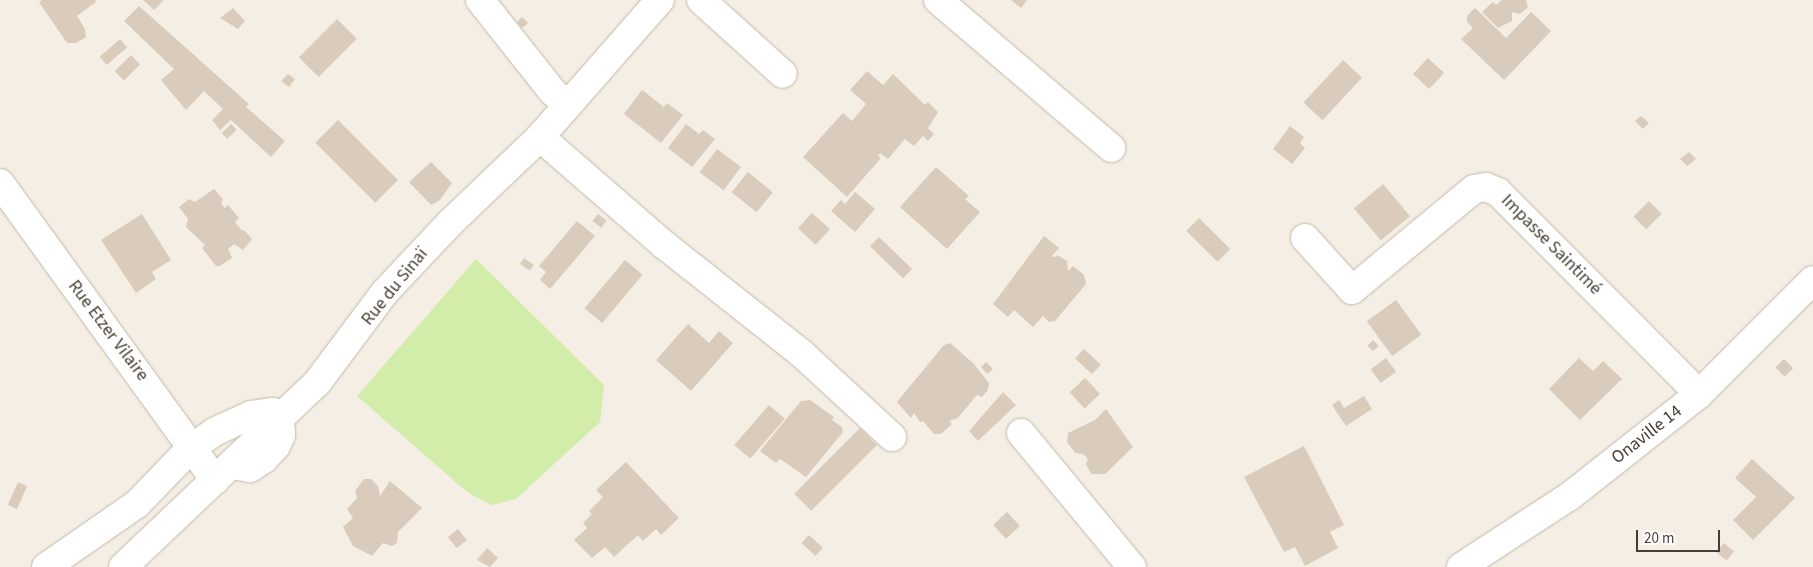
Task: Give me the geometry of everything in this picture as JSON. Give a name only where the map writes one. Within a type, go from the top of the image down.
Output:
[{"type":"street","points":[[480,0],[553,92],[568,105]]},
{"type":"street","name":"Rue du Sinaï","points":[[122,567],[317,383],[385,292],[423,251],[540,138],[660,0]]},
{"type":"street","points":[[701,0],[784,74]]},
{"type":"street","points":[[938,0],[1111,148]]},
{"type":"street","points":[[540,138],[662,244],[801,353],[892,437]]},
{"type":"street","name":"Rue Etzer Vilaire","points":[[0,183],[174,420],[190,449],[223,472]]},
{"type":"street","name":"Impasse Saintimé","points":[[1305,238],[1352,290],[1474,189],[1486,187],[1498,192],[1700,394]]},
{"type":"street","name":"Onaville 14","points":[[1461,567],[1570,496],[1700,394],[1813,280]]},
{"type":"street","points":[[46,567],[137,504],[190,449],[214,432],[250,415],[273,412],[280,418]]},
{"type":"street","points":[[1021,433],[1132,567]]},
{"type":"green space","points":[[476,259],[604,385],[600,422],[516,499],[491,505],[467,492],[357,396]]},
{"type":"building","points":[[42,0],[95,0],[96,2],[77,16],[85,29],[86,37],[76,43],[67,43],[39,2]]},
{"type":"building","points":[[143,0],[164,0],[154,10]]},
{"type":"building","points":[[1011,0],[1027,0],[1021,8]]},
{"type":"building","points":[[1502,0],[1526,0],[1528,7],[1520,14],[1512,12],[1512,21],[1498,28],[1482,12],[1493,2],[1496,5]]},
{"type":"building","points":[[139,6],[249,104],[246,107],[285,141],[271,157],[231,120],[220,130],[212,120],[223,109],[204,91],[186,110],[161,80],[174,69],[124,21]]},
{"type":"building","points":[[233,8],[245,21],[238,29],[220,18]]},
{"type":"building","points":[[1475,8],[1506,38],[1531,12],[1551,31],[1504,80],[1461,39],[1473,28],[1467,22],[1467,16]]},
{"type":"building","points":[[522,17],[528,23],[522,28],[517,22]]},
{"type":"building","points":[[337,19],[357,39],[319,77],[299,57]]},
{"type":"building","points":[[120,39],[127,47],[107,65],[100,57]]},
{"type":"building","points":[[131,55],[140,64],[124,80],[115,71]]},
{"type":"building","points":[[1428,58],[1444,73],[1429,89],[1413,74]]},
{"type":"building","points":[[1343,60],[1362,78],[1322,120],[1303,102]]},
{"type":"building","points":[[867,71],[883,85],[893,74],[925,105],[928,102],[938,112],[928,128],[934,134],[928,141],[923,136],[914,146],[905,139],[888,159],[880,153],[878,156],[881,158],[847,197],[803,157],[843,113],[852,121],[866,104],[850,90]]},
{"type":"building","points":[[288,74],[295,79],[289,87],[281,81]]},
{"type":"building","points":[[642,90],[664,107],[667,103],[683,115],[661,143],[624,114]]},
{"type":"building","points":[[1641,116],[1649,123],[1643,129],[1635,121]]},
{"type":"building","points":[[338,120],[398,180],[375,203],[315,143]]},
{"type":"building","points":[[231,124],[237,130],[227,139],[222,133]]},
{"type":"building","points":[[686,124],[699,134],[703,130],[715,139],[692,167],[668,148]]},
{"type":"building","points":[[1290,126],[1304,137],[1300,143],[1305,148],[1292,164],[1273,149]]},
{"type":"building","points":[[717,149],[741,167],[724,190],[700,172]]},
{"type":"building","points":[[1689,152],[1696,159],[1687,166],[1680,159]]},
{"type":"building","points":[[431,162],[452,183],[440,200],[431,205],[409,182]]},
{"type":"building","points":[[936,167],[969,196],[965,199],[980,212],[947,249],[900,207]]},
{"type":"building","points":[[748,172],[773,192],[757,212],[732,192]]},
{"type":"building","points":[[1383,184],[1410,216],[1381,241],[1354,208]]},
{"type":"building","points":[[214,189],[223,199],[221,203],[225,208],[228,205],[239,218],[235,222],[252,239],[243,250],[234,244],[228,249],[232,258],[220,266],[216,266],[202,248],[205,245],[186,227],[188,219],[179,207],[189,199],[195,202]]},
{"type":"building","points":[[855,192],[875,209],[855,232],[831,211],[841,200],[845,204]]},
{"type":"building","points":[[1649,201],[1662,214],[1646,229],[1633,217]]},
{"type":"building","points":[[812,213],[830,229],[816,245],[798,229]]},
{"type":"building","points":[[142,214],[171,260],[152,272],[156,279],[136,293],[101,240]]},
{"type":"building","points":[[598,214],[607,221],[601,228],[592,221]]},
{"type":"building","points":[[1199,218],[1230,249],[1217,262],[1186,231]]},
{"type":"building","points":[[577,221],[595,236],[550,289],[540,280],[546,272],[539,266]]},
{"type":"building","points":[[1044,236],[1059,248],[1051,257],[1059,256],[1067,261],[1068,271],[1073,266],[1084,275],[1086,284],[1055,321],[1049,322],[1043,316],[1033,327],[1014,310],[1008,317],[993,304]]},
{"type":"building","points":[[879,237],[912,269],[903,278],[870,246]]},
{"type":"building","points":[[524,258],[534,265],[530,271],[520,264]]},
{"type":"building","points":[[625,260],[643,275],[602,323],[585,308]]},
{"type":"building","points":[[1396,300],[1421,335],[1392,356],[1367,321]]},
{"type":"building","points":[[688,324],[709,343],[719,331],[733,343],[691,391],[656,360]]},
{"type":"building","points":[[1373,340],[1379,346],[1373,351],[1367,346]]},
{"type":"building","points":[[950,343],[973,363],[989,383],[988,390],[982,397],[977,395],[958,418],[949,421],[952,424],[941,434],[934,434],[923,421],[920,422],[914,413],[911,418],[897,402],[944,345]]},
{"type":"building","points":[[1084,349],[1101,365],[1092,374],[1075,359]]},
{"type":"building","points":[[1386,358],[1396,372],[1381,383],[1371,369]]},
{"type":"building","points":[[1579,358],[1593,371],[1603,361],[1622,379],[1580,420],[1549,389]]},
{"type":"building","points":[[1784,359],[1793,368],[1785,377],[1776,367]]},
{"type":"building","points":[[986,362],[993,369],[987,374],[981,367]]},
{"type":"building","points":[[1085,378],[1100,394],[1085,408],[1070,392]]},
{"type":"building","points":[[1003,392],[1016,405],[978,441],[969,431]]},
{"type":"building","points":[[1364,396],[1372,409],[1346,426],[1332,405],[1339,400],[1344,408]]},
{"type":"building","points":[[810,400],[834,417],[832,420],[842,427],[843,432],[806,477],[780,459],[776,463],[760,451],[801,401]]},
{"type":"building","points":[[769,405],[785,419],[750,459],[734,445]]},
{"type":"building","points":[[1106,409],[1133,447],[1105,474],[1091,474],[1086,464],[1088,459],[1083,454],[1075,453],[1067,442],[1068,433],[1095,420]]},
{"type":"building","points":[[860,428],[877,445],[811,511],[794,494]]},
{"type":"building","points":[[1304,446],[1344,525],[1330,532],[1338,548],[1305,566],[1295,547],[1284,552],[1244,477]]},
{"type":"building","points":[[1752,459],[1795,498],[1753,540],[1733,520],[1756,497],[1735,478]]},
{"type":"building","points":[[626,462],[679,518],[661,535],[656,529],[643,541],[638,535],[614,557],[605,547],[592,558],[574,540],[587,528],[583,523],[592,514],[589,511],[603,497],[596,490]]},
{"type":"building","points":[[364,479],[371,479],[378,486],[380,496],[390,481],[422,508],[398,532],[397,543],[392,546],[383,543],[372,556],[353,546],[343,527],[353,518],[347,509],[357,498],[355,491]]},
{"type":"building","points":[[18,482],[27,486],[17,509],[8,505]]},
{"type":"building","points":[[1007,512],[1020,526],[1006,539],[993,525]]},
{"type":"building","points":[[458,529],[467,540],[457,548],[448,537]]},
{"type":"building","points":[[809,535],[823,548],[815,556],[801,543]]},
{"type":"building","points":[[1724,543],[1734,551],[1727,561],[1716,552]]},
{"type":"building","points":[[487,548],[498,558],[490,567],[477,560]]}]
